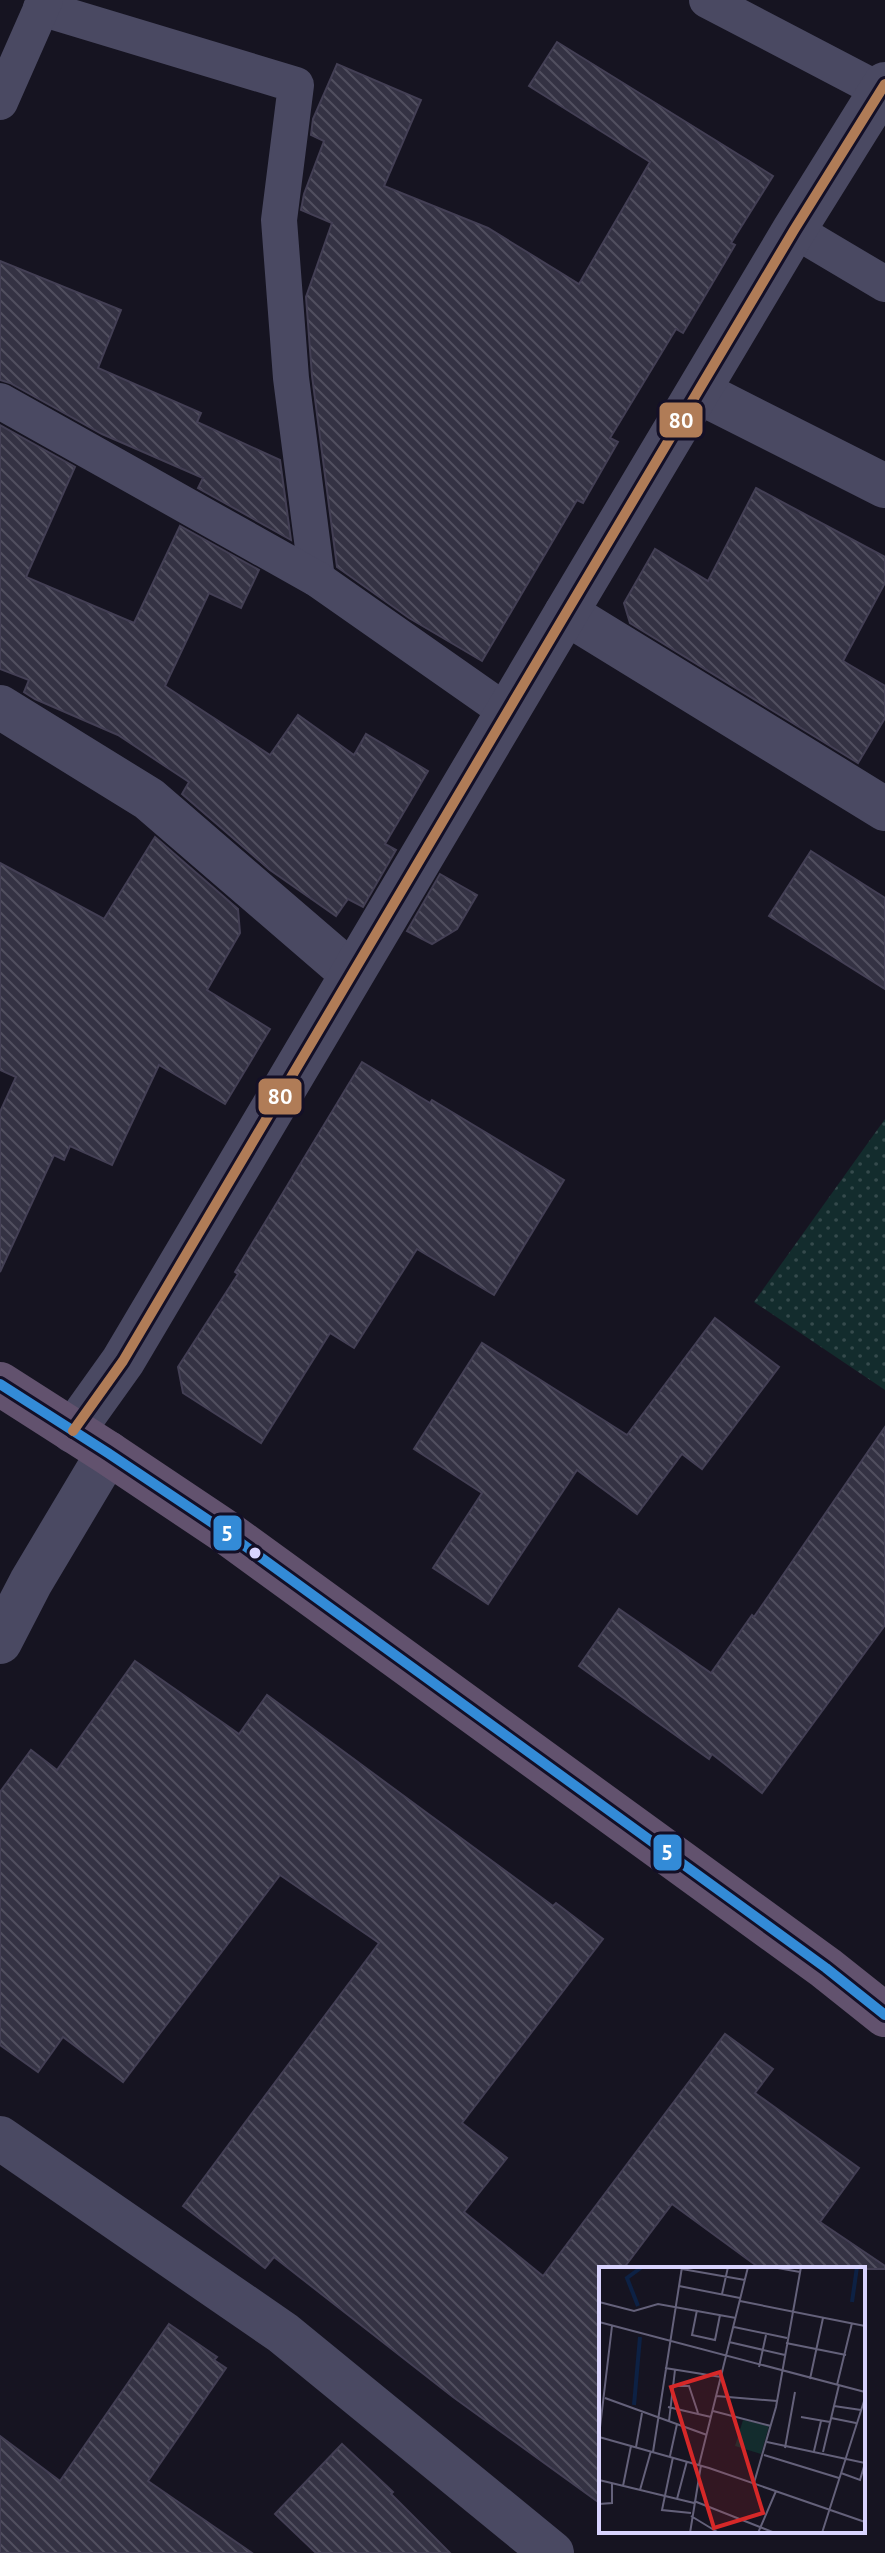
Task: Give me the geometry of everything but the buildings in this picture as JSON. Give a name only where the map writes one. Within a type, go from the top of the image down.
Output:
[{"type":"highway","points":[[0,1384],[223,1530],[813,1959],[885,2015]]},
{"type":"street","points":[[0,1642],[31,1582],[123,1361],[794,230],[883,87]]},
{"type":"street","points":[[699,392],[885,486]]},
{"type":"street","points":[[566,613],[885,809]]},
{"type":"street","points":[[0,707],[149,799],[351,973]]},
{"type":"street","points":[[0,2138],[283,2333],[552,2553]]},
{"type":"lane","points":[[707,0],[883,87]]},
{"type":"lane","points":[[0,102],[43,4],[296,85],[279,220],[291,378],[317,579]]},
{"type":"lane","points":[[794,230],[885,284]]},
{"type":"lane","points":[[0,401],[317,579],[507,712]]},
{"type":"green space","points":[[885,1119],[885,1390],[754,1302]]},
{"type":"transit line","name":"80","points":[[73,1431],[123,1361],[794,230],[885,84]]},
{"type":"transit line","name":"5","points":[[0,1384],[223,1530],[826,1968],[885,2015]]}]
